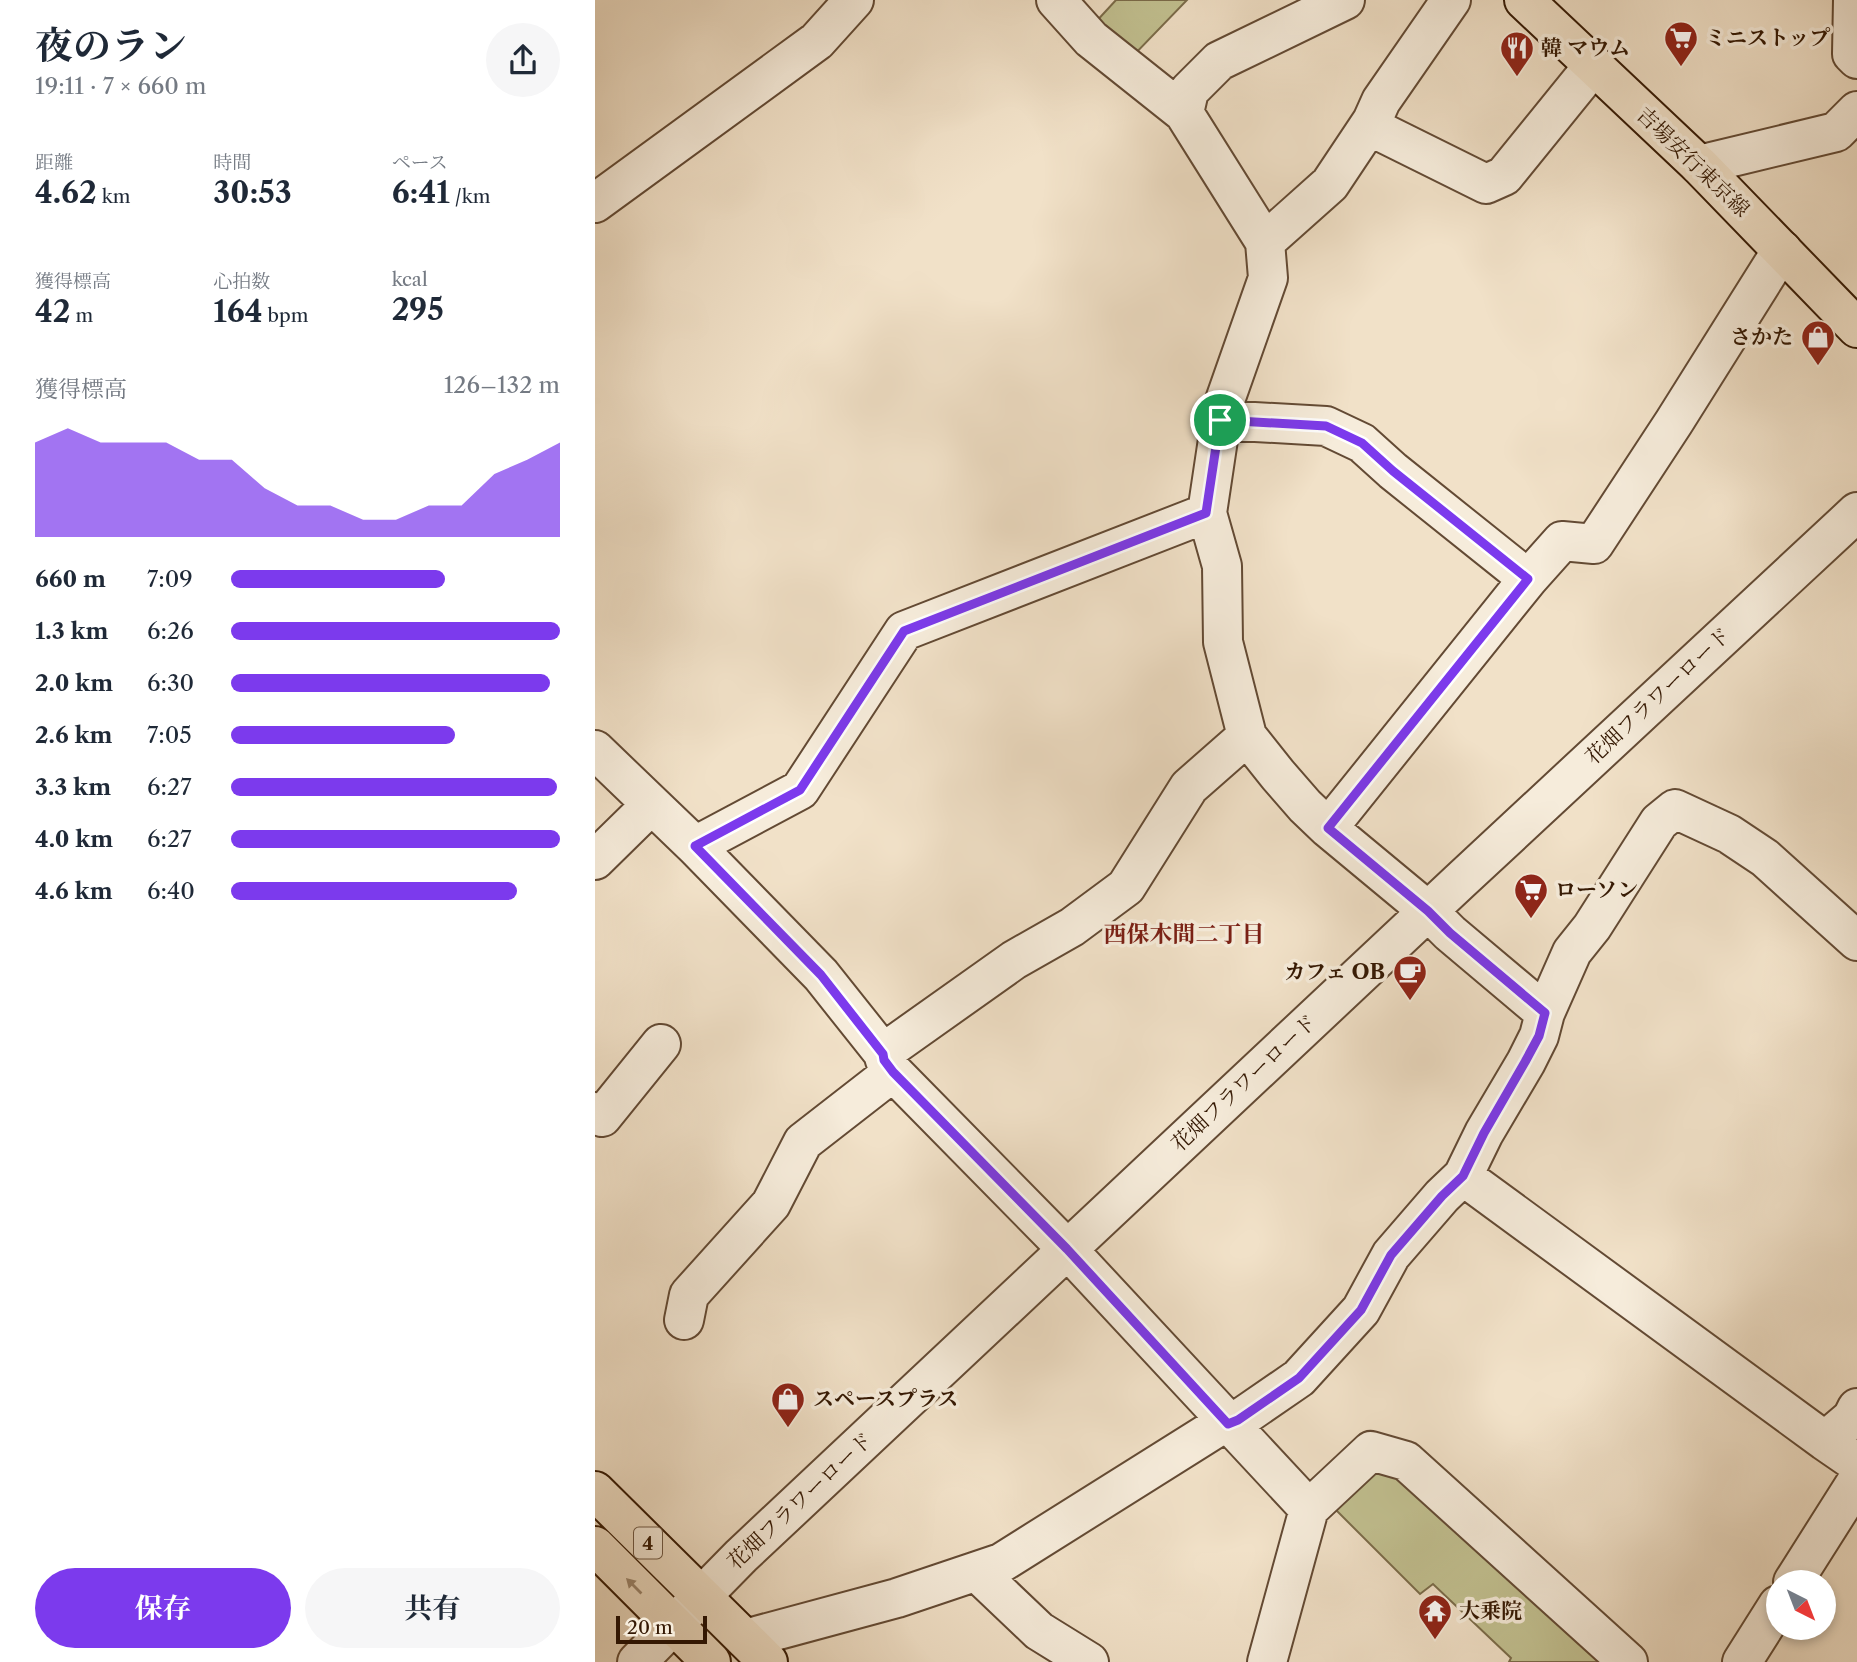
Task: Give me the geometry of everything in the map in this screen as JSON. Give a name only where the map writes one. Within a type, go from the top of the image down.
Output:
[{"type":"main road","name":"吉場安行東京線","points":[[1524,0],[1699,165],[1857,328]]},
{"type":"main road","name":"4","points":[[595,1491],[757,1651]]},
{"type":"main road","name":"4","points":[[595,1546],[711,1662]]},
{"type":"street","points":[[595,203],[817,41],[854,0]]},
{"type":"street","points":[[1056,0],[1091,39],[1184,113],[1265,242],[1268,278],[1223,406],[1206,513],[1222,566],[1223,642],[1247,736],[1305,806],[1328,828],[1545,1013]]},
{"type":"street","points":[[1184,113],[1189,91],[1219,61],[1345,0]]},
{"type":"street","points":[[1265,242],[1330,184],[1369,126],[1381,102],[1451,0]]},
{"type":"street","points":[[1853,0],[1852,54],[1857,58]]},
{"type":"street","points":[[1369,126],[1486,184],[1504,176],[1594,65]]},
{"type":"street","points":[[1699,165],[1836,132],[1857,111]]},
{"type":"street","points":[[1328,828],[1528,579],[1562,541],[1594,544],[1782,250]]},
{"type":"street","points":[[1220,420],[1326,426],[1362,443],[1528,579]]},
{"type":"street","name":"花畑フラワーロード","points":[[637,1662],[701,1596],[1067,1249],[1857,512]]},
{"type":"street","points":[[695,846],[800,790],[904,631],[1206,513]]},
{"type":"street","points":[[684,1320],[689,1295],[771,1204],[803,1142],[888,1063],[1014,960],[1072,927],[1126,887],[1189,787],[1247,736]]},
{"type":"street","points":[[595,750],[695,846],[821,975],[888,1063],[1067,1249],[1309,1509]]},
{"type":"street","points":[[595,860],[651,805]]},
{"type":"street","points":[[757,1651],[897,1598],[1001,1563],[1216,1428],[1238,1420],[1299,1378],[1361,1310],[1391,1255],[1463,1176],[1539,1036],[1545,1013],[1572,952],[1592,927],[1659,822],[1675,809],[1729,834],[1765,859],[1857,941]]},
{"type":"street","points":[[595,1112],[602,1117],[661,1044]]},
{"type":"street","points":[[1463,1176],[1857,1463]]},
{"type":"street","points":[[1825,1441],[1852,1418],[1857,1408]]},
{"type":"street","points":[[1267,1662],[1309,1509],[1371,1451],[1406,1461],[1628,1662]]},
{"type":"street","points":[[1801,1570],[1857,1481]]},
{"type":"street","points":[[977,1572],[1039,1631],[1089,1662]]},
{"type":"street","points":[[1742,1662],[1766,1624]]},
{"type":"shaded area","points":[[1116,0],[1187,0],[1132,57],[1093,25]]},
{"type":"shaded area","points":[[1369,1472],[1403,1474],[1616,1662],[1509,1662],[1511,1658],[1433,1584],[1420,1594],[1334,1508]]},
{"type":"place","name":"ミニストップ","points":[[1681,68]]},
{"type":"place","name":"韓 マウム","points":[[1517,78]]},
{"type":"place","name":"さかた","points":[[1818,367]]},
{"type":"place","name":"ローソン","points":[[1531,920]]},
{"type":"place","name":"カフェ OB","points":[[1410,1002]]},
{"type":"place","name":"スペースプラス","points":[[788,1429]]},
{"type":"place","name":"大乗院","points":[[1435,1641]]},
{"type":"district","name":"西保木間二丁目","points":[[1184,934]]},
{"type":"route","points":[[1220,420],[1326,426],[1362,443],[1528,579],[1328,828],[1545,1013],[1539,1036],[1463,1176],[1391,1255],[1361,1310],[1299,1378],[1228,1424],[1067,1249],[893,1072],[883,1054],[821,975],[695,846],[800,790],[904,631],[1206,513],[1220,420]]}]
